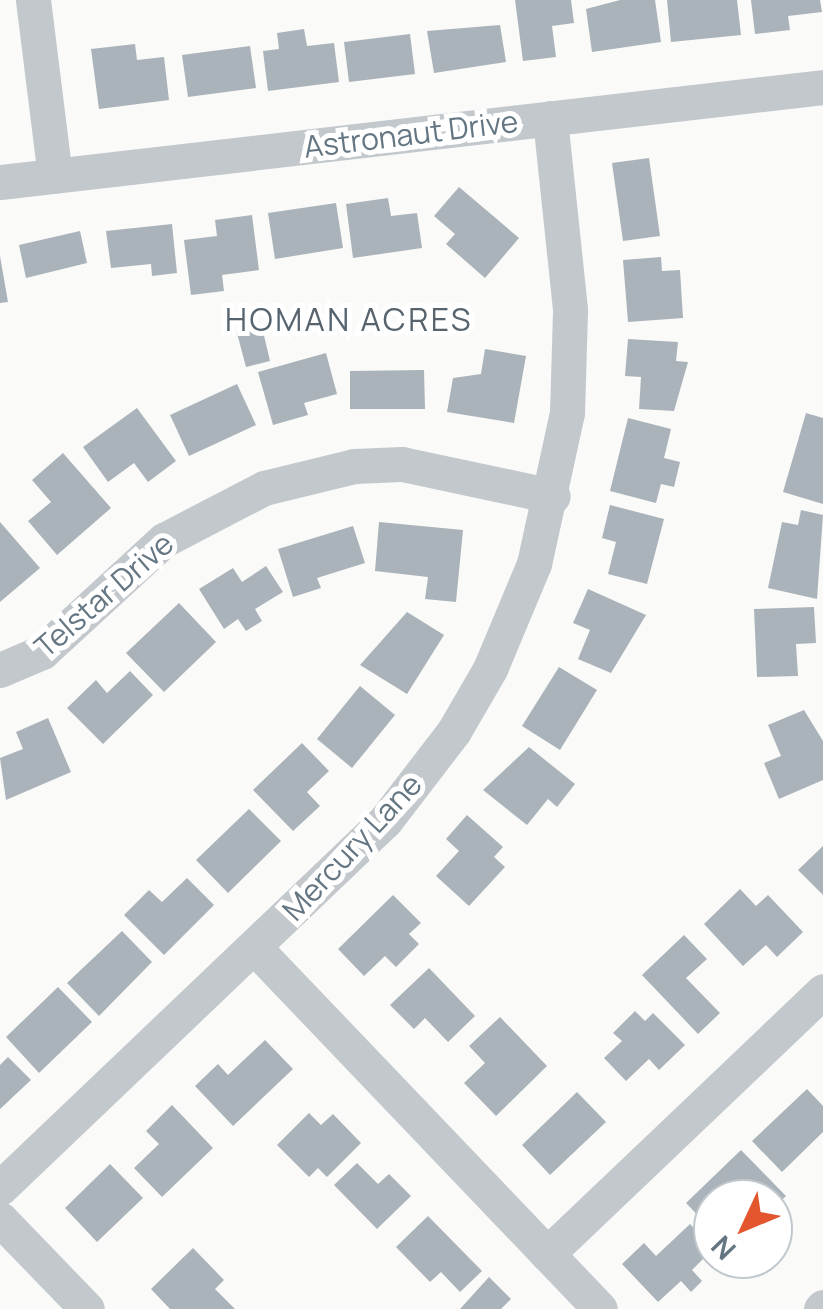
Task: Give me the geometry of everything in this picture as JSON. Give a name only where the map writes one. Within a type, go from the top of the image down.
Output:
[{"type":"street","points":[[33,0],[55,176]]},
{"type":"street","name":"Astronaut Drive","points":[[0,182],[823,87]]},
{"type":"street","name":"Mercury Lane","points":[[0,1188],[385,821],[454,732],[506,634],[553,496],[571,345],[550,118]]},
{"type":"street","name":"Telstar Drive","points":[[0,670],[42,652],[164,540],[264,488],[402,464],[553,496]]},
{"type":"street","points":[[255,948],[600,1309]]},
{"type":"street","points":[[548,1254],[823,991]]},
{"type":"street","points":[[0,1218],[87,1309]]},
{"type":"building","points":[[515,0],[571,0],[574,23],[552,26],[556,57],[523,61]]},
{"type":"building","points":[[620,0],[655,0],[661,42],[592,52],[586,9]]},
{"type":"building","points":[[667,0],[737,0],[741,35],[671,42]]},
{"type":"building","points":[[751,0],[820,0],[822,12],[788,16],[790,30],[755,34]]},
{"type":"building","points":[[500,25],[506,62],[434,73],[427,31]]},
{"type":"building","points":[[304,29],[307,46],[334,43],[339,82],[268,91],[263,51],[279,49],[277,33]]},
{"type":"building","points":[[410,34],[415,74],[349,82],[344,42]]},
{"type":"building","points":[[135,44],[137,60],[164,57],[169,100],[99,109],[91,49]]},
{"type":"building","points":[[250,46],[256,88],[188,97],[182,55]]},
{"type":"building","points":[[649,158],[660,236],[623,241],[612,163]]},
{"type":"building","points":[[459,187],[519,238],[485,278],[446,244],[455,234],[434,216]]},
{"type":"building","points":[[388,198],[391,216],[417,213],[422,248],[353,258],[346,204]]},
{"type":"building","points":[[336,203],[343,248],[275,259],[268,213]]},
{"type":"building","points":[[252,215],[259,270],[222,275],[224,291],[191,295],[184,240],[217,236],[215,220]]},
{"type":"building","points":[[172,224],[177,273],[152,276],[151,264],[111,268],[106,231]]},
{"type":"building","points":[[80,231],[87,263],[26,278],[19,245]]},
{"type":"building","points":[[0,256],[8,302],[0,303]]},
{"type":"building","points":[[661,257],[662,271],[680,270],[683,318],[628,322],[623,260]]},
{"type":"building","points":[[262,327],[270,361],[246,367],[237,333]]},
{"type":"building","points":[[628,339],[678,342],[676,361],[688,362],[674,411],[639,409],[641,377],[625,376]]},
{"type":"building","points":[[485,349],[526,356],[514,423],[447,412],[453,378],[481,374]]},
{"type":"building","points":[[326,353],[337,394],[304,403],[308,415],[273,425],[258,372]]},
{"type":"building","points":[[424,370],[425,409],[350,409],[350,371]]},
{"type":"building","points":[[237,384],[256,425],[189,456],[170,415]]},
{"type":"building","points":[[137,408],[176,461],[148,482],[134,463],[108,482],[83,447]]},
{"type":"building","points":[[806,413],[823,418],[823,504],[783,492]]},
{"type":"building","points":[[628,418],[671,429],[664,458],[680,462],[674,487],[661,484],[656,503],[610,491]]},
{"type":"building","points":[[63,453],[111,508],[57,555],[28,521],[51,502],[32,480]]},
{"type":"building","points":[[610,505],[664,519],[647,584],[608,574],[616,542],[602,538]]},
{"type":"building","points":[[801,510],[823,515],[817,599],[768,588],[782,522],[798,525]]},
{"type":"building","points":[[0,522],[40,568],[0,602]]},
{"type":"building","points":[[379,522],[463,530],[456,602],[425,599],[428,577],[375,571]]},
{"type":"building","points":[[353,526],[365,563],[317,578],[321,588],[293,597],[278,549]]},
{"type":"building","points":[[266,566],[283,592],[255,609],[262,621],[246,631],[238,619],[224,629],[199,589],[233,568],[242,582]]},
{"type":"building","points":[[588,589],[646,615],[611,673],[578,659],[590,630],[573,623]]},
{"type":"building","points":[[179,603],[216,642],[164,692],[126,653]]},
{"type":"building","points":[[814,607],[816,643],[796,644],[798,676],[757,677],[754,609]]},
{"type":"building","points":[[407,612],[444,635],[407,694],[360,665]]},
{"type":"building","points":[[559,667],[597,690],[560,750],[522,726]]},
{"type":"building","points":[[130,671],[153,695],[103,744],[67,708],[96,680],[107,693]]},
{"type":"building","points":[[360,686],[395,715],[352,768],[317,739]]},
{"type":"building","points":[[804,710],[823,741],[823,780],[779,799],[764,763],[781,756],[768,725]]},
{"type":"building","points":[[48,718],[71,772],[6,800],[0,758],[23,749],[16,732]]},
{"type":"building","points":[[302,743],[329,771],[307,792],[320,806],[293,831],[253,790]]},
{"type":"building","points":[[529,747],[575,784],[557,807],[548,799],[527,825],[483,790]]},
{"type":"building","points":[[249,809],[281,841],[228,893],[196,860]]},
{"type":"building","points":[[467,815],[503,847],[494,857],[505,867],[469,906],[436,876],[459,851],[446,839]]},
{"type":"building","points":[[823,846],[823,895],[798,870]]},
{"type":"building","points":[[187,878],[214,905],[164,955],[124,915],[149,890],[162,902]]},
{"type":"building","points":[[740,889],[756,906],[768,895],[803,932],[777,957],[766,945],[743,966],[704,924]]},
{"type":"building","points":[[393,895],[421,923],[409,934],[419,944],[396,967],[385,956],[364,976],[338,949]]},
{"type":"building","points":[[122,931],[152,962],[99,1016],[67,983]]},
{"type":"building","points":[[684,935],[707,959],[686,978],[720,1013],[698,1034],[642,975]]},
{"type":"building","points":[[429,968],[475,1016],[448,1042],[425,1018],[414,1029],[390,1005]]},
{"type":"building","points":[[58,987],[92,1022],[39,1073],[6,1037]]},
{"type":"building","points":[[635,1011],[645,1021],[653,1013],[685,1045],[659,1070],[649,1059],[626,1081],[604,1058],[622,1041],[613,1033]]},
{"type":"building","points":[[500,1017],[547,1066],[496,1116],[464,1083],[485,1063],[469,1046]]},
{"type":"building","points":[[265,1040],[293,1069],[233,1126],[195,1086],[218,1064],[228,1075]]},
{"type":"building","points":[[8,1057],[31,1080],[0,1109],[0,1065]]},
{"type":"building","points":[[807,1089],[823,1106],[823,1132],[782,1172],[752,1141]]},
{"type":"building","points":[[577,1092],[606,1122],[550,1175],[522,1145]]},
{"type":"building","points":[[172,1105],[213,1148],[162,1197],[134,1168],[159,1144],[146,1131]]},
{"type":"building","points":[[309,1113],[321,1125],[333,1114],[361,1143],[327,1177],[318,1168],[309,1177],[277,1145]]},
{"type":"building","points":[[741,1150],[769,1179],[711,1179]]},
{"type":"building","points":[[357,1163],[378,1184],[389,1174],[411,1196],[377,1229],[334,1185]]},
{"type":"building","points":[[110,1164],[143,1198],[97,1242],[65,1208]]},
{"type":"building","points":[[428,1216],[482,1271],[460,1292],[441,1272],[430,1282],[396,1247]]},
{"type":"building","points":[[690,1224],[693,1279],[702,1281],[691,1292],[681,1281],[658,1302],[622,1264],[644,1243],[656,1256]]},
{"type":"building","points":[[193,1248],[224,1280],[215,1289],[235,1309],[170,1309],[151,1289]]},
{"type":"building","points":[[489,1277],[511,1299],[501,1309],[460,1309]]},
{"type":"district","name":"HOMAN ACRES","points":[[349,319]]}]
